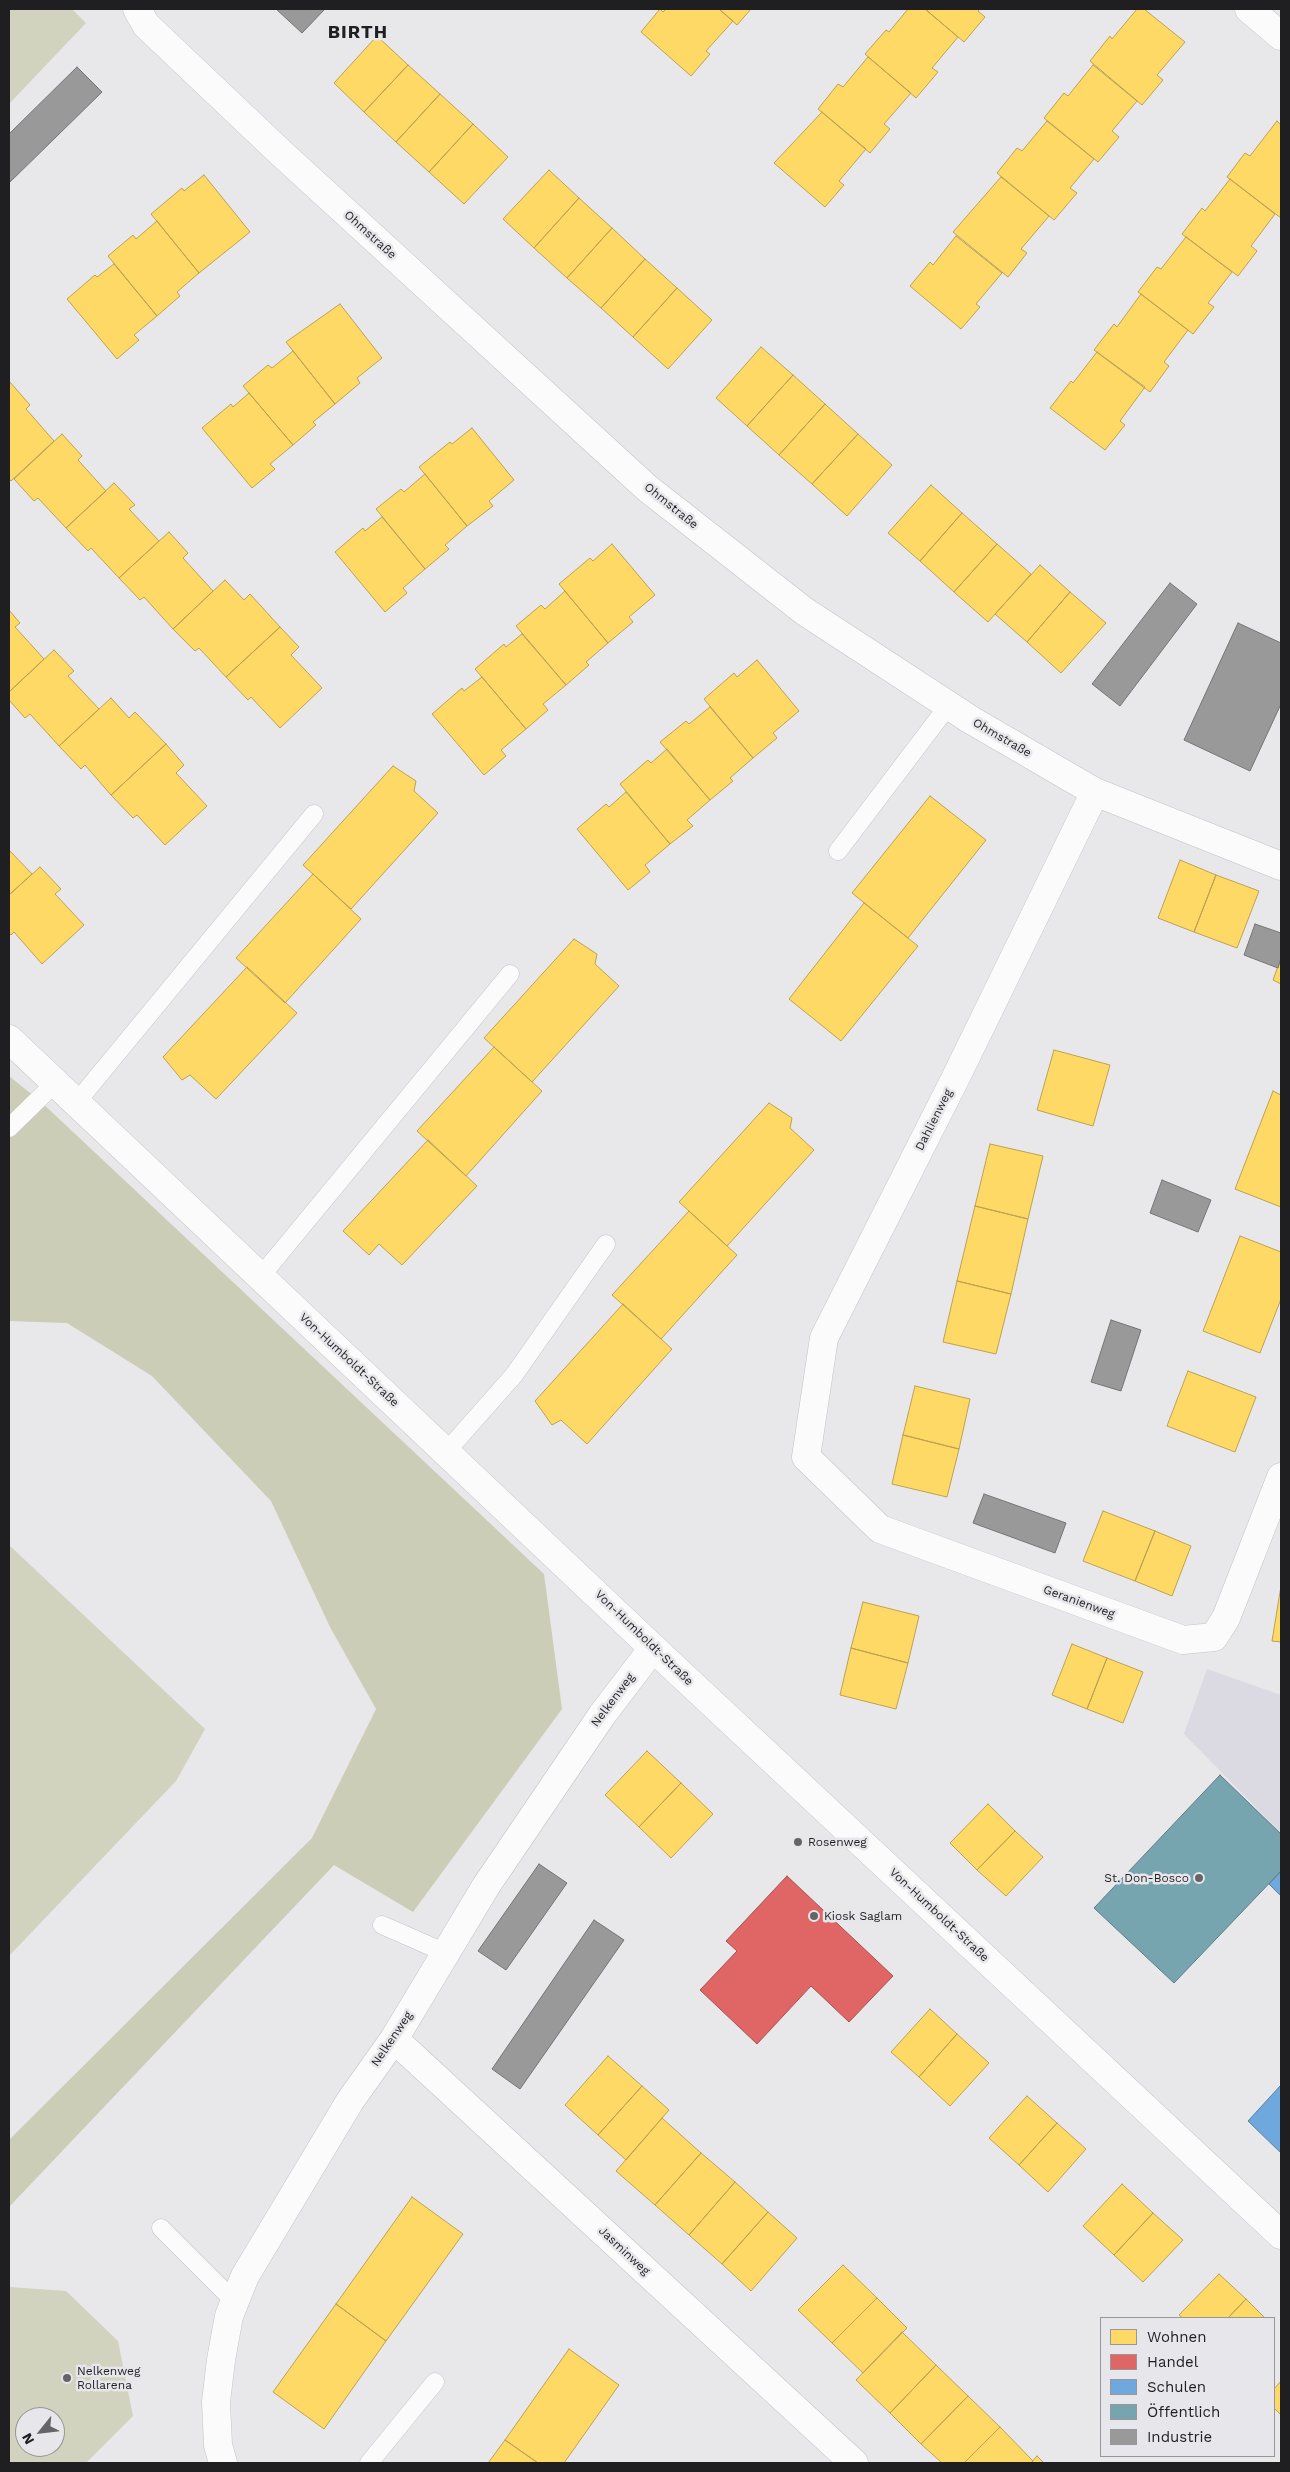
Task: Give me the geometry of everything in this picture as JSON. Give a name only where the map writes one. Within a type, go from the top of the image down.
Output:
[{"type":"street","points":[[1249,9],[1281,36]]},
{"type":"street","name":"Ohmstraße","points":[[142,17],[287,159],[647,488],[804,611],[948,706],[1095,792],[1281,866]]},
{"type":"street","name":"Dahlienweg","points":[[806,1457],[824,1338],[956,1077],[1095,792]]},
{"type":"street","name":"Von-Humboldt-Straße","points":[[9,1039],[653,1648],[1281,2235]]},
{"type":"street","name":"Geranienweg","points":[[806,1457],[880,1528],[1183,1640],[1214,1637],[1226,1618],[1281,1477]]},
{"type":"street","name":"Nelkenweg","points":[[223,2463],[218,2444],[216,2402],[229,2316],[245,2276],[350,2100],[394,2039],[486,1886],[602,1714],[653,1648]]},
{"type":"street","name":"Jasminweg","points":[[394,2039],[854,2463]]},
{"type":"lane","points":[[838,851],[948,706]]},
{"type":"lane","points":[[76,1103],[314,814]]},
{"type":"lane","points":[[261,1276],[510,974]]},
{"type":"lane","points":[[9,1128],[55,1083]]},
{"type":"lane","points":[[446,1452],[514,1375],[606,1244]]},
{"type":"lane","points":[[382,1925],[446,1953]]},
{"type":"lane","points":[[161,2228],[235,2302]]},
{"type":"lane","points":[[369,2463],[436,2382]]},
{"type":"shaded area","points":[[1207,1669],[1281,1695],[1281,1833],[1184,1734]]},
{"type":"green space","points":[[9,9],[72,9],[86,23],[9,104]]},
{"type":"green space","points":[[9,1076],[40,1101],[544,1574],[562,1709],[413,1912],[334,1865],[9,2207],[9,2140],[312,1838],[376,1709],[330,1627],[271,1501],[152,1376],[67,1323],[9,1321]]},
{"type":"green space","points":[[9,1545],[205,1729],[176,1781],[9,1956]]},
{"type":"green space","name":"Nelkenweg Rollarena","points":[[9,2287],[66,2291],[118,2341],[133,2416],[86,2463],[9,2463]]},
{"type":"building: Wohnen","points":[[660,9],[663,12],[666,9],[719,9],[733,21],[706,51],[710,54],[691,76],[641,32]]},
{"type":"building: Wohnen","points":[[719,9],[751,9],[737,25]]},
{"type":"building: Wohnen","points":[[908,9],[925,9],[958,37],[932,68],[938,72],[916,98],[865,54],[886,30],[889,32]]},
{"type":"building: Wohnen","points":[[925,9],[980,9],[978,11],[985,17],[964,42]]},
{"type":"building: Wohnen","points":[[1137,9],[1144,9],[1185,42],[1157,75],[1163,80],[1142,105],[1090,61],[1110,36],[1112,39]]},
{"type":"building: Wohnen","points":[[377,36],[408,65],[364,112],[334,83]]},
{"type":"building: Wohnen","points":[[868,57],[911,93],[884,124],[890,129],[870,153],[818,109],[838,84],[843,87]]},
{"type":"building: Wohnen","points":[[408,65],[440,94],[396,142],[364,112]]},
{"type":"building: Wohnen","points":[[1093,65],[1137,101],[1112,131],[1119,137],[1098,162],[1044,118],[1064,93],[1068,96]]},
{"type":"building: Wohnen","points":[[440,94],[473,124],[429,172],[396,142]]},
{"type":"building: Wohnen","points":[[822,112],[866,149],[839,181],[844,185],[825,207],[774,163]]},
{"type":"building: Wohnen","points":[[1047,121],[1094,159],[1070,188],[1077,193],[1054,220],[997,173],[1017,148],[1022,151]]},
{"type":"building: Wohnen","points":[[1277,121],[1281,125],[1281,218],[1227,177],[1245,153],[1250,156]]},
{"type":"building: Wohnen","points":[[473,124],[508,157],[464,204],[429,172]]},
{"type":"building: Wohnen","points":[[549,170],[579,198],[534,248],[503,219]]},
{"type":"building: Wohnen","points":[[204,175],[250,232],[199,273],[151,214],[182,188],[184,191]]},
{"type":"building: Wohnen","points":[[1001,177],[1049,216],[1021,249],[1027,253],[1008,277],[953,232]]},
{"type":"building: Wohnen","points":[[1230,179],[1275,214],[1251,246],[1257,251],[1238,276],[1182,234],[1202,208],[1205,211]]},
{"type":"building: Wohnen","points":[[579,198],[612,228],[567,278],[534,248]]},
{"type":"building: Wohnen","points":[[157,221],[199,273],[177,292],[180,296],[157,316],[108,256],[133,235],[136,239]]},
{"type":"building: Wohnen","points":[[612,228],[645,259],[601,308],[567,278]]},
{"type":"building: Wohnen","points":[[956,236],[1002,273],[976,304],[980,307],[961,329],[910,286],[930,262],[933,265]]},
{"type":"building: Wohnen","points":[[1186,237],[1232,272],[1208,303],[1214,307],[1193,334],[1138,292],[1157,267],[1161,269]]},
{"type":"building: Wohnen","points":[[645,259],[677,288],[633,337],[601,308]]},
{"type":"building: Wohnen","points":[[114,264],[157,316],[134,335],[139,340],[117,359],[67,299],[95,275],[97,277]]},
{"type":"building: Wohnen","points":[[677,288],[712,320],[668,369],[633,337]]},
{"type":"building: Wohnen","points":[[1141,294],[1188,330],[1164,362],[1169,366],[1150,392],[1094,350],[1114,324],[1117,327]]},
{"type":"building: Wohnen","points":[[340,304],[382,358],[357,378],[360,383],[335,404],[286,342]]},
{"type":"building: Wohnen","points":[[761,347],[793,375],[747,426],[716,398]]},
{"type":"building: Wohnen","points":[[293,351],[335,404],[313,422],[316,425],[293,445],[243,386],[268,365],[272,368]]},
{"type":"building: Wohnen","points":[[1097,352],[1145,387],[1120,421],[1125,425],[1105,450],[1050,408],[1071,381],[1073,383]]},
{"type":"building: Wohnen","points":[[793,375],[825,404],[779,455],[747,426]]},
{"type":"building: Wohnen","points":[[9,381],[30,405],[26,409],[54,441],[11,481],[9,479]]},
{"type":"building: Wohnen","points":[[249,393],[293,445],[270,464],[275,469],[252,488],[202,428],[231,404],[233,407]]},
{"type":"building: Wohnen","points":[[825,404],[858,434],[812,484],[779,455]]},
{"type":"building: Wohnen","points":[[472,428],[514,480],[489,501],[493,506],[467,526],[419,467],[450,442],[452,444]]},
{"type":"building: Wohnen","points":[[62,434],[82,456],[78,460],[106,491],[66,528],[38,498],[34,501],[14,479]]},
{"type":"building: Wohnen","points":[[858,434],[892,465],[847,516],[812,484]]},
{"type":"building: Wohnen","points":[[425,474],[467,526],[445,545],[449,549],[425,569],[376,509],[401,489],[404,492]]},
{"type":"building: Wohnen","points":[[114,483],[135,505],[129,509],[159,541],[119,578],[91,548],[88,551],[66,528]]},
{"type":"building: Wohnen","points":[[931,485],[962,513],[920,561],[888,533]]},
{"type":"building: Wohnen","points":[[962,513],[997,544],[954,592],[920,561]]},
{"type":"building: Wohnen","points":[[382,517],[425,569],[403,588],[407,593],[385,612],[335,552],[363,528],[365,531]]},
{"type":"building: Wohnen","points":[[169,532],[188,553],[183,558],[213,591],[173,629],[144,597],[140,600],[119,578]]},
{"type":"building: Wohnen","points":[[612,544],[655,595],[629,617],[633,622],[608,643],[559,584],[590,558],[593,561]]},
{"type":"building: Wohnen","points":[[997,544],[1031,574],[988,622],[954,592]]},
{"type":"building: Wohnen","points":[[1040,565],[1070,592],[1027,642],[995,614]]},
{"type":"building: Wohnen","points":[[225,580],[244,600],[250,594],[280,627],[226,677],[199,648],[195,651],[173,629]]},
{"type":"building: Wohnen","points":[[565,591],[608,643],[586,662],[589,665],[566,685],[516,626],[541,605],[545,609]]},
{"type":"building: Wohnen","points":[[1070,592],[1106,623],[1061,673],[1027,642]]},
{"type":"building: Wohnen","points":[[9,610],[20,623],[15,627],[44,659],[9,692]]},
{"type":"building: Wohnen","points":[[280,627],[299,647],[291,655],[322,688],[280,728],[251,697],[248,700],[226,677]]},
{"type":"building: Wohnen","points":[[522,634],[566,685],[543,704],[548,710],[526,729],[475,669],[504,644],[506,647]]},
{"type":"building: Wohnen","points":[[54,650],[74,671],[68,676],[99,709],[59,746],[30,714],[25,718],[9,700],[9,692]]},
{"type":"building: Wohnen","points":[[757,660],[799,711],[773,733],[777,738],[753,758],[704,699],[734,673],[737,677]]},
{"type":"building: Wohnen","points":[[482,677],[526,729],[501,750],[506,756],[484,775],[432,714],[462,688],[464,691]]},
{"type":"building: Wohnen","points":[[111,698],[129,718],[135,712],[166,744],[111,795],[85,765],[81,769],[59,746]]},
{"type":"building: Wohnen","points":[[710,707],[753,758],[730,778],[733,781],[710,800],[660,742],[686,721],[689,724]]},
{"type":"building: Wohnen","points":[[166,744],[184,765],[176,773],[207,806],[165,845],[137,815],[133,818],[111,795]]},
{"type":"building: Wohnen","points":[[667,749],[710,800],[687,820],[693,826],[670,844],[620,784],[648,760],[651,763]]},
{"type":"building: Wohnen","points":[[393,766],[416,781],[414,791],[438,813],[351,909],[303,865]]},
{"type":"building: Wohnen","points":[[626,792],[670,844],[645,865],[650,872],[628,890],[577,829],[606,804],[609,807]]},
{"type":"building: Wohnen","points":[[930,796],[986,840],[908,938],[852,893]]},
{"type":"building: Wohnen","points":[[9,850],[32,874],[9,895]]},
{"type":"building: Wohnen","points":[[1180,860],[1216,875],[1194,932],[1158,918]]},
{"type":"building: Wohnen","points":[[40,867],[61,889],[55,894],[84,925],[42,964],[14,932],[11,935],[9,933],[9,895]]},
{"type":"building: Wohnen","points":[[313,874],[361,919],[285,1003],[236,958]]},
{"type":"building: Wohnen","points":[[1216,875],[1259,891],[1237,948],[1194,932]]},
{"type":"building: Wohnen","points":[[864,903],[918,946],[841,1041],[789,999]]},
{"type":"building: Wohnen","points":[[574,939],[597,954],[595,964],[619,986],[532,1082],[484,1038]]},
{"type":"building: Wohnen","points":[[1281,958],[1281,984],[1273,980]]},
{"type":"building: Wohnen","points":[[247,967],[297,1013],[216,1099],[190,1075],[182,1080],[163,1057]]},
{"type":"building: Wohnen","points":[[494,1047],[542,1091],[466,1176],[417,1131]]},
{"type":"building: Wohnen","points":[[1054,1050],[1110,1065],[1093,1126],[1037,1110]]},
{"type":"building: Wohnen","points":[[1273,1091],[1281,1095],[1281,1207],[1235,1189]]},
{"type":"building: Wohnen","points":[[769,1103],[792,1118],[790,1128],[814,1150],[727,1246],[679,1202]]},
{"type":"building: Wohnen","points":[[428,1140],[477,1186],[402,1265],[379,1244],[369,1255],[343,1231]]},
{"type":"building: Wohnen","points":[[990,1144],[1043,1156],[1028,1219],[975,1206]]},
{"type":"building: Wohnen","points":[[975,1206],[1028,1219],[1011,1294],[957,1281]]},
{"type":"building: Wohnen","points":[[689,1211],[737,1255],[661,1339],[612,1295]]},
{"type":"building: Wohnen","points":[[1240,1236],[1281,1252],[1281,1299],[1260,1353],[1203,1331]]},
{"type":"building: Wohnen","points":[[957,1281],[1011,1294],[996,1354],[943,1342]]},
{"type":"building: Wohnen","points":[[623,1304],[672,1349],[587,1444],[561,1420],[552,1425],[535,1401]]},
{"type":"building: Wohnen","points":[[1188,1371],[1256,1397],[1235,1452],[1167,1426]]},
{"type":"building: Wohnen","points":[[915,1386],[970,1399],[959,1449],[903,1435]]},
{"type":"building: Wohnen","points":[[903,1435],[959,1449],[947,1497],[892,1484]]},
{"type":"building: Wohnen","points":[[1103,1511],[1155,1531],[1135,1581],[1083,1561]]},
{"type":"building: Wohnen","points":[[1155,1531],[1191,1546],[1172,1596],[1135,1581]]},
{"type":"building: Wohnen","points":[[1281,1586],[1281,1642],[1272,1641]]},
{"type":"building: Wohnen","points":[[863,1602],[919,1616],[908,1663],[851,1648]]},
{"type":"building: Wohnen","points":[[1072,1644],[1107,1658],[1087,1709],[1052,1695]]},
{"type":"building: Wohnen","points":[[851,1648],[908,1663],[896,1709],[840,1695]]},
{"type":"building: Wohnen","points":[[1107,1658],[1143,1672],[1123,1723],[1087,1709]]},
{"type":"building: Wohnen","points":[[647,1751],[681,1783],[639,1827],[605,1795]]},
{"type":"building: Wohnen","points":[[681,1783],[713,1814],[671,1858],[639,1827]]},
{"type":"building: Wohnen","points":[[988,1804],[1015,1831],[977,1870],[950,1843]]},
{"type":"building: Wohnen","points":[[1015,1831],[1043,1857],[1006,1896],[977,1870]]},
{"type":"building: Wohnen","points":[[930,2009],[957,2034],[919,2077],[891,2052]]},
{"type":"building: Wohnen","points":[[957,2034],[989,2063],[950,2106],[919,2077]]},
{"type":"building: Wohnen","points":[[608,2056],[642,2086],[598,2135],[565,2105]]},
{"type":"building: Wohnen","points":[[642,2086],[669,2110],[626,2160],[598,2135]]},
{"type":"building: Wohnen","points":[[1027,2096],[1057,2123],[1019,2165],[989,2138]]},
{"type":"building: Wohnen","points":[[662,2118],[701,2153],[655,2205],[616,2171]]},
{"type":"building: Wohnen","points":[[1057,2123],[1086,2149],[1048,2192],[1019,2165]]},
{"type":"building: Wohnen","points":[[701,2153],[735,2182],[689,2235],[655,2205]]},
{"type":"building: Wohnen","points":[[735,2182],[768,2212],[722,2264],[689,2235]]},
{"type":"building: Wohnen","points":[[1122,2184],[1153,2213],[1114,2255],[1083,2226]]},
{"type":"building: Wohnen","points":[[412,2197],[463,2234],[386,2341],[336,2304]]},
{"type":"building: Wohnen","points":[[768,2212],[797,2238],[751,2291],[722,2264]]},
{"type":"building: Wohnen","points":[[1153,2213],[1183,2240],[1143,2282],[1114,2255]]},
{"type":"building: Wohnen","points":[[843,2265],[877,2298],[832,2343],[798,2310]]},
{"type":"building: Wohnen","points":[[1219,2274],[1246,2299],[1229,2317],[1182,2317],[1179,2315]]},
{"type":"building: Wohnen","points":[[877,2298],[907,2328],[863,2373],[832,2343]]},
{"type":"building: Wohnen","points":[[1246,2299],[1264,2317],[1229,2317]]},
{"type":"building: Wohnen","points":[[336,2304],[386,2341],[324,2429],[273,2392]]},
{"type":"building: Wohnen","points":[[902,2332],[936,2365],[890,2413],[856,2380]]},
{"type":"building: Wohnen","points":[[569,2349],[619,2385],[564,2463],[538,2463],[505,2440]]},
{"type":"building: Wohnen","points":[[936,2365],[968,2396],[921,2444],[890,2413]]},
{"type":"building: Wohnen","points":[[1281,2381],[1281,2415],[1275,2409],[1275,2388]]},
{"type":"building: Wohnen","points":[[968,2396],[1000,2427],[964,2463],[942,2463],[921,2444]]},
{"type":"building: Wohnen","points":[[1000,2427],[1033,2461],[1031,2463],[964,2463]]},
{"type":"building: Wohnen","points":[[505,2440],[538,2463],[488,2463]]},
{"type":"building: Wohnen","points":[[1037,2456],[1044,2463],[1031,2463]]},
{"type":"building: Handel","points":[[787,1876],[893,1976],[849,2022],[811,1986],[757,2044],[700,1990],[737,1951],[726,1941]]},
{"type":"building: Schulen","points":[[1281,1871],[1281,1896],[1269,1884]]},
{"type":"building: Schulen","points":[[1281,2085],[1281,2153],[1248,2121]]},
{"type":"building: Öffentlich","name":"St. Don-Bosco","points":[[1220,1775],[1281,1834],[1281,1871],[1174,1983],[1094,1908]]},
{"type":"building: Industrie","points":[[276,9],[325,9],[302,33]]},
{"type":"building: Industrie","points":[[77,67],[102,92],[9,183],[9,134]]},
{"type":"building: Industrie","points":[[1170,583],[1197,604],[1120,706],[1092,684]]},
{"type":"building: Industrie","points":[[1238,623],[1281,643],[1281,704],[1250,771],[1184,740]]},
{"type":"building: Industrie","points":[[1255,924],[1281,933],[1281,958],[1278,968],[1244,955]]},
{"type":"building: Industrie","points":[[1162,1180],[1211,1200],[1198,1232],[1150,1213]]},
{"type":"building: Industrie","points":[[1111,1320],[1141,1330],[1121,1391],[1091,1382]]},
{"type":"building: Industrie","points":[[984,1494],[1066,1523],[1055,1553],[973,1523]]},
{"type":"building: Industrie","points":[[539,1864],[567,1883],[506,1970],[478,1951]]},
{"type":"building: Industrie","points":[[594,1920],[624,1940],[520,2089],[492,2069]]},
{"type":"place","name":"Rosenweg","points":[[798,1842]]},
{"type":"place","name":"St. Don-Bosco","points":[[1199,1878]]},
{"type":"place","name":"Kiosk Saglam","points":[[814,1916]]},
{"type":"place","name":"Nelkenweg Rollarena","points":[[67,2378]]},
{"type":"district","name":"BIRTH","points":[[358,33]]}]
